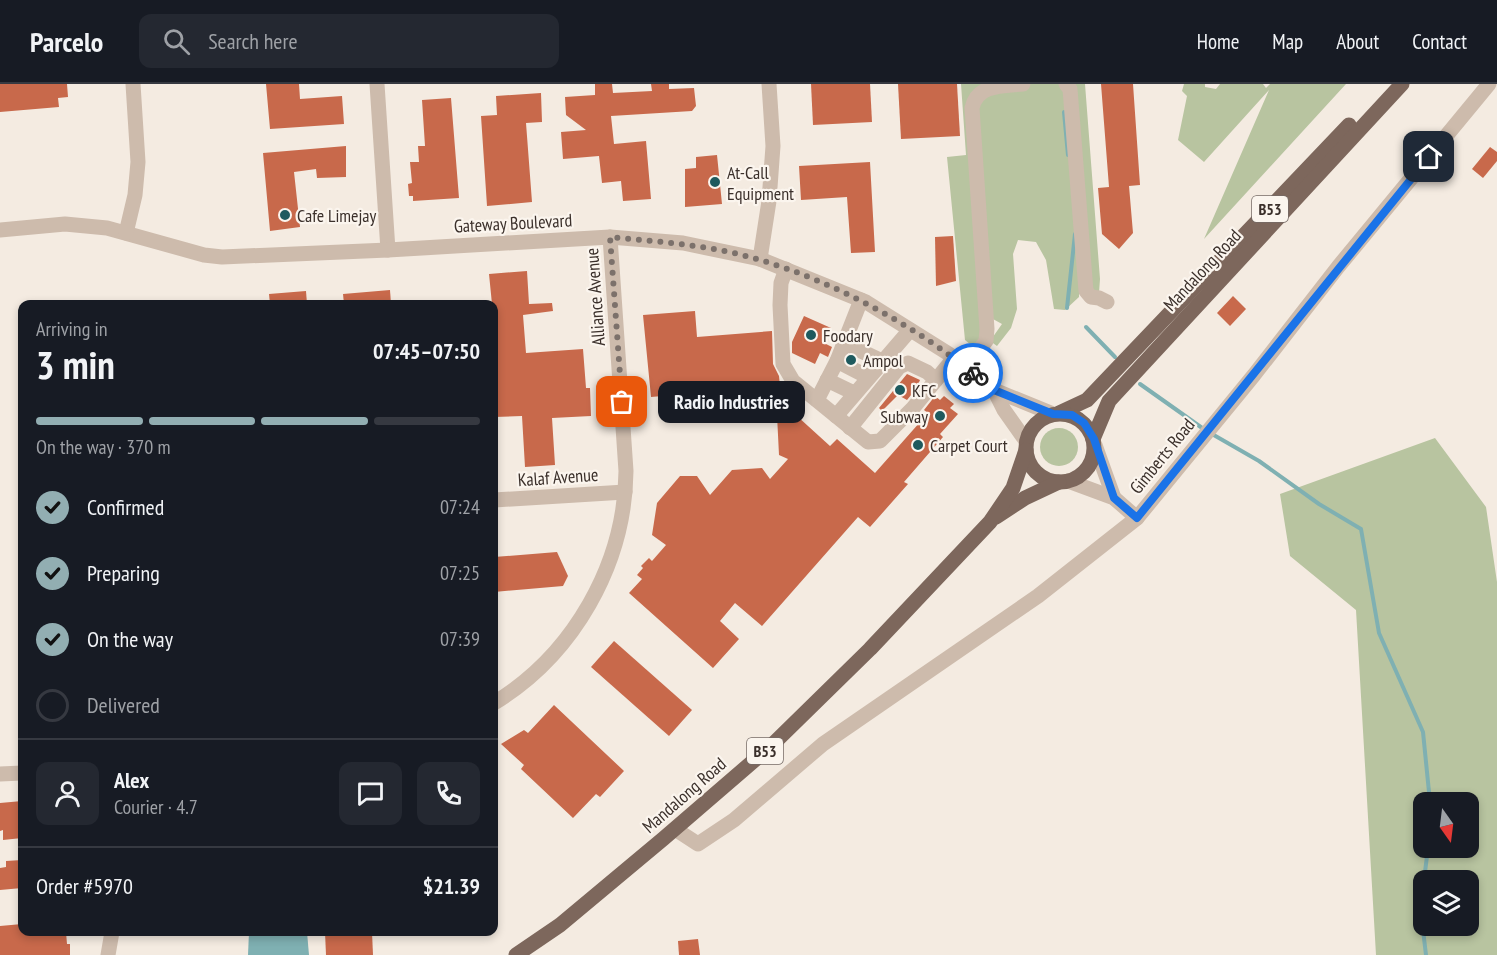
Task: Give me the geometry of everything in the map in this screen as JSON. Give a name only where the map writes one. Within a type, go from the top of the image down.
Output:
[{"type":"main road","name":"Mandalong Road","points":[[1056,414],[1087,400],[1388,84]]},
{"type":"main road","name":"Mandalong Road","points":[[1094,442],[1109,400],[1402,84]]},
{"type":"main road","points":[[1056,414],[1078,418],[1089,429],[1094,442]]},
{"type":"main road","name":"B53","points":[[1026,446],[1035,424],[1043,418],[1056,414]]},
{"type":"main road","name":"B53","points":[[1064,482],[1084,472],[1091,463],[1094,442]]},
{"type":"main road","name":"Mandalong Road","points":[[516,955],[560,925],[675,829],[772,745],[870,649],[990,522],[1013,488],[1026,446]]},
{"type":"main road","points":[[1026,446],[1027,459],[1035,471],[1043,477],[1064,482]]},
{"type":"main road","name":"Mandalong Road","points":[[990,522],[1025,498],[1064,482]]},
{"type":"street","points":[[126,233],[135,195],[138,162],[133,84]]},
{"type":"street","points":[[377,84],[388,250]]},
{"type":"street","points":[[759,260],[769,201],[773,146],[769,84]]},
{"type":"street","points":[[786,269],[781,283],[780,305],[783,364],[793,381],[850,428],[868,442],[880,441],[913,408],[936,380],[986,341],[972,108],[974,98],[983,89],[1023,84]]},
{"type":"street","points":[[1066,84],[1070,89],[1086,291],[1091,297],[1099,298],[1107,303]]},
{"type":"street","name":"Gimberts Road","points":[[675,829],[698,844],[734,820],[823,744],[1038,597],[1137,518],[1254,375],[1338,267],[1489,84]]},
{"type":"street","name":"Gateway Boulevard","points":[[0,230],[65,224],[107,228],[204,255],[222,257],[610,237],[683,243],[759,260],[861,300],[960,362],[994,390],[1056,414]]},
{"type":"street","name":"Alliance Avenue","points":[[498,701],[514,691],[547,661],[582,619],[607,567],[621,524],[625,492],[623,423],[610,237]]},
{"type":"street","points":[[817,400],[837,361],[861,300]]},
{"type":"street","points":[[836,416],[910,330]]},
{"type":"street","points":[[844,343],[882,361]]},
{"type":"street","points":[[837,361],[868,377]]},
{"type":"street","points":[[850,428],[899,367],[908,363],[927,372],[936,380]]},
{"type":"street","points":[[827,380],[854,393]]},
{"type":"street","name":"Gateway Boulevard","points":[[994,390],[1026,446]]},
{"type":"street","name":"Gimberts Road","points":[[1094,442],[1114,498]]},
{"type":"street","name":"Gimberts Road","points":[[1064,482],[1114,498]]},
{"type":"street","name":"Kalaf Avenue","points":[[498,500],[625,492]]},
{"type":"street","points":[[1114,498],[1137,518]]},
{"type":"street","points":[[0,774],[18,773]]},
{"type":"street","points":[[108,955],[111,936]]},
{"type":"green space","points":[[961,84],[1085,84],[1100,279],[1099,293],[1079,284],[1079,297],[1065,310],[1054,309],[1046,260],[1036,242],[1018,240],[1013,254],[1017,309],[1011,328],[997,346],[990,341],[1002,324],[982,313],[984,337],[976,349],[965,340],[947,157],[966,155]]},
{"type":"green space","points":[[1184,84],[1205,84],[1205,87],[1216,89],[1220,84],[1263,84],[1266,88],[1270,84],[1346,84],[1204,239],[1269,90],[1204,162],[1178,140],[1187,96],[1182,91]]},
{"type":"green space","points":[[1059,428],[1072,434],[1078,447],[1072,460],[1059,466],[1046,460],[1040,447],[1046,434]]},
{"type":"green space","points":[[1435,438],[1486,507],[1497,582],[1497,955],[1376,955],[1356,610],[1290,556],[1280,494]]},
{"type":"water","points":[[249,936],[307,936],[309,955],[248,955]]},
{"type":"building","points":[[0,84],[67,84],[68,97],[58,98],[59,107],[0,112]]},
{"type":"building","points":[[266,84],[299,84],[300,99],[342,96],[344,124],[270,129]]},
{"type":"building","points":[[595,84],[612,84],[613,93],[652,91],[651,84],[669,84],[669,89],[694,88],[696,106],[692,111],[611,116],[614,144],[646,141],[651,199],[623,201],[621,181],[602,183],[599,156],[563,159],[561,132],[586,130],[566,115],[565,97],[595,95]]},
{"type":"building","points":[[811,84],[870,84],[872,122],[813,125]]},
{"type":"building","points":[[898,84],[957,84],[960,136],[901,139]]},
{"type":"building","points":[[1101,84],[1133,84],[1140,185],[1129,186],[1133,233],[1119,249],[1102,234],[1098,188],[1109,187]]},
{"type":"building","points":[[541,93],[542,122],[526,123],[532,202],[487,206],[481,116],[497,115],[496,96]]},
{"type":"building","points":[[451,98],[459,198],[413,201],[413,196],[409,196],[408,184],[412,183],[410,162],[419,162],[418,146],[425,146],[422,100]]},
{"type":"building","points":[[346,146],[346,177],[317,178],[316,169],[294,172],[300,227],[270,231],[263,153]]},
{"type":"building","points":[[1490,147],[1497,152],[1497,161],[1483,178],[1472,169]]},
{"type":"building","points":[[717,155],[722,204],[685,207],[685,169],[696,168],[696,157]]},
{"type":"building","points":[[870,162],[875,252],[851,253],[847,197],[801,200],[799,166]]},
{"type":"building","points":[[953,236],[956,281],[936,286],[935,237]]},
{"type":"building","points":[[527,271],[529,304],[552,303],[553,311],[523,315],[526,353],[583,349],[586,388],[590,388],[591,416],[552,418],[555,465],[525,467],[522,416],[498,417],[498,300],[492,300],[489,274]]},
{"type":"building","points":[[390,290],[391,300],[344,300],[343,294]]},
{"type":"building","points":[[306,291],[307,300],[270,300],[269,294]]},
{"type":"building","points":[[1233,296],[1246,309],[1230,326],[1217,313]]},
{"type":"building","points":[[695,311],[697,337],[772,331],[773,364],[779,376],[780,386],[651,397],[643,315]]},
{"type":"building","name":"Foodary","points":[[804,316],[831,328],[824,343],[832,347],[828,357],[820,353],[815,364],[792,353],[792,342]]},
{"type":"building","name":"KFC","points":[[907,374],[920,380],[916,389],[907,400],[898,395],[882,411],[879,408]]},
{"type":"building","points":[[935,396],[940,400],[944,396],[954,404],[950,408],[958,414],[940,434],[943,437],[904,482],[908,484],[870,527],[858,517],[762,626],[735,603],[720,621],[739,639],[713,668],[629,593],[642,579],[637,575],[643,568],[641,566],[649,558],[652,561],[666,545],[652,535],[657,503],[680,476],[697,476],[710,495],[732,470],[762,468],[770,479],[788,459],[779,455],[777,415],[786,406],[830,446],[837,439],[875,473],[928,413],[924,410]]},
{"type":"building","points":[[557,552],[568,576],[563,586],[498,592],[498,557]]},
{"type":"building","points":[[614,641],[692,710],[669,736],[591,667]]},
{"type":"building","points":[[554,705],[624,771],[600,797],[596,794],[573,818],[521,769],[524,765],[501,744],[524,730],[528,733]]},
{"type":"building","points":[[18,801],[18,838],[3,840],[3,830],[0,831],[0,803]]},
{"type":"building","points":[[18,860],[18,888],[0,890],[0,868],[6,867],[6,861]]},
{"type":"building","points":[[18,924],[18,936],[66,936],[67,944],[70,944],[70,955],[0,955],[0,926]]},
{"type":"building","points":[[325,936],[372,936],[373,955],[326,955]]},
{"type":"building","points":[[698,939],[700,955],[679,955],[678,941]]},
{"type":"waterway","points":[[1064,112],[1068,155]]},
{"type":"waterway","points":[[1067,308],[1075,234]]},
{"type":"waterway","points":[[1086,327],[1115,357]]},
{"type":"waterway","points":[[1140,384],[1205,430]]},
{"type":"waterway","points":[[1212,434],[1259,461],[1319,504],[1361,529],[1379,633],[1423,732],[1429,792]]},
{"type":"waterway","points":[[1425,870],[1427,858]]},
{"type":"waterway","points":[[1424,936],[1426,955]]},
{"type":"way so far","points":[[622,402],[610,237],[683,243],[759,260],[808,277],[866,302],[949,354],[973,373]]},
{"type":"place","name":"At-Call Equipment","points":[[715,182]]},
{"type":"place","name":"Cafe Limejay","points":[[285,215]]},
{"type":"place","name":"Foodary","points":[[811,335]]},
{"type":"place","name":"Ampol","points":[[851,360]]},
{"type":"place","name":"KFC","points":[[900,390]]},
{"type":"place","name":"Radio Industries","points":[[622,402]]},
{"type":"place","name":"Subway","points":[[940,416]]},
{"type":"place","name":"Carpet Court","points":[[918,445]]},
{"type":"route","points":[[973,373],[994,390],[1053,414],[1072,415],[1084,423],[1094,439],[1114,498],[1137,518],[1429,157]]}]
